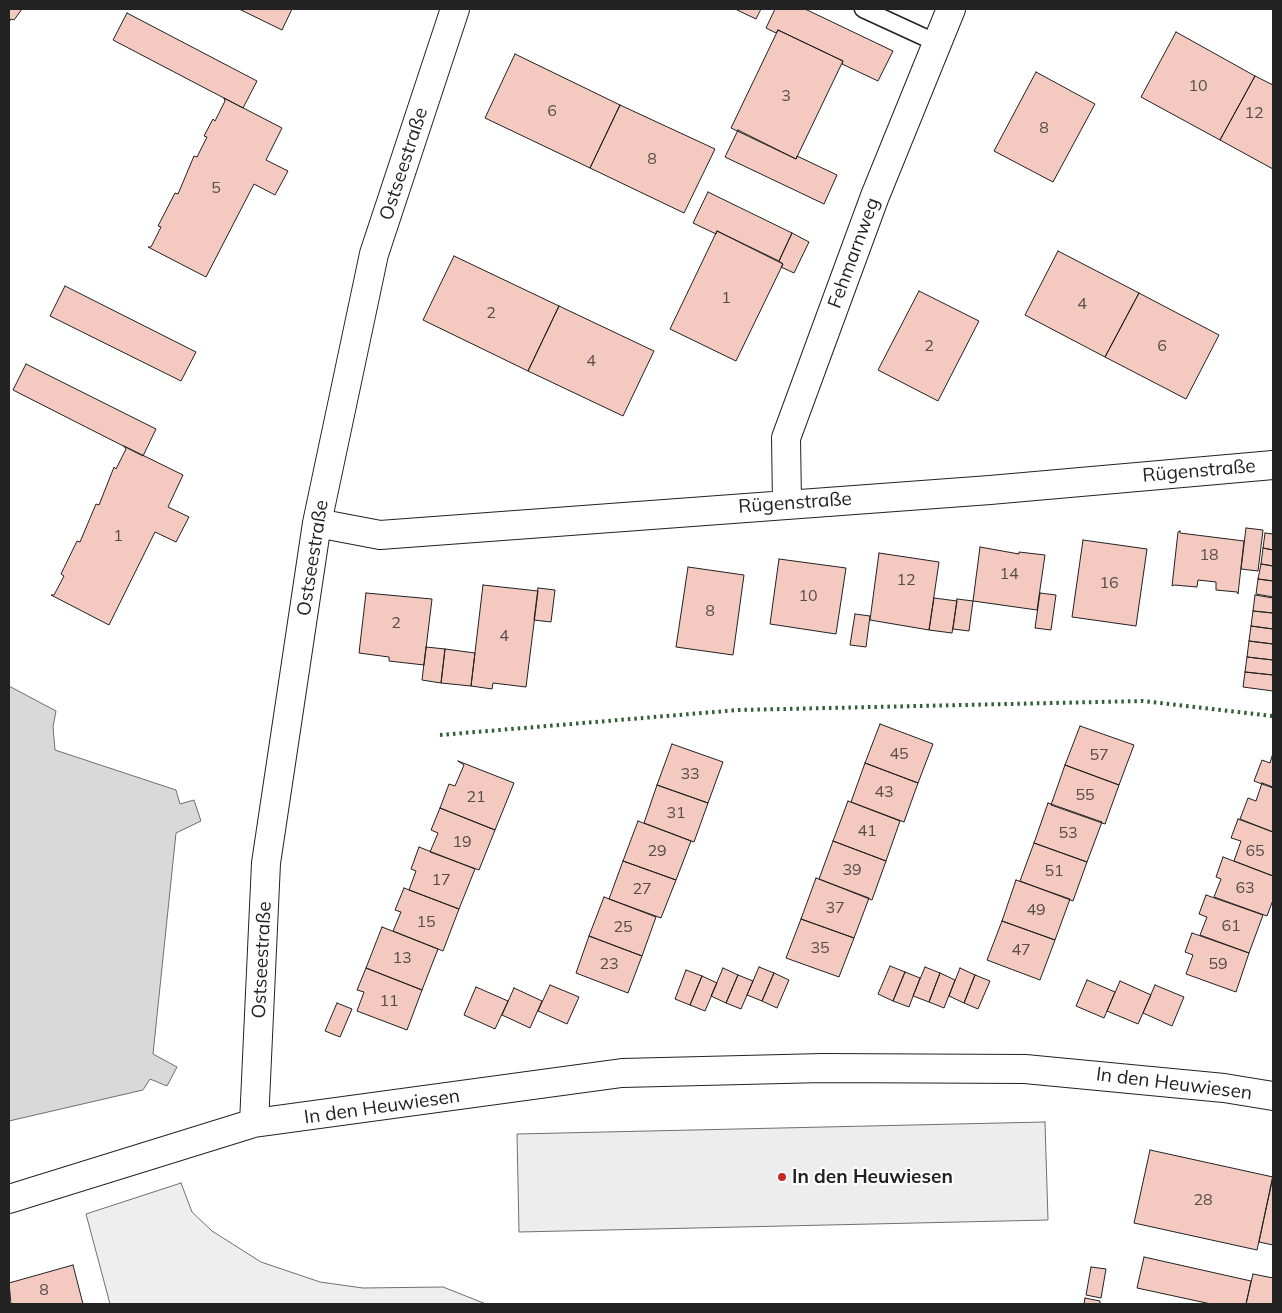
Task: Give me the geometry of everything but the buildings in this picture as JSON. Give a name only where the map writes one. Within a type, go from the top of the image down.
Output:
[{"type":"street","name":"Ostseestraße","points":[[254,1124],[266,863],[317,523],[374,254],[455,9]]},
{"type":"street","name":"Fehmarnweg","points":[[787,503],[786,438],[875,196],[951,9]]},
{"type":"street","name":"Rügenstraße","points":[[317,523],[380,535],[787,503],[1000,489],[1273,465]]},
{"type":"street","name":"In den Heuwiesen","points":[[9,1199],[254,1124],[622,1073],[794,1068],[1025,1069],[1224,1088],[1273,1096]]},
{"type":"lane","points":[[863,9],[937,43]]},
{"type":"shaded area","points":[[9,686],[56,711],[53,727],[55,750],[176,790],[180,804],[194,800],[201,821],[176,833],[153,1054],[177,1067],[167,1086],[150,1079],[143,1090],[9,1121]]},
{"type":"shaded area","name":"In den Heuwiesen","points":[[1045,1122],[1048,1220],[519,1232],[517,1134]]},
{"type":"shaded area","points":[[181,1183],[192,1212],[212,1231],[261,1262],[320,1282],[363,1288],[443,1287],[486,1304],[110,1304],[86,1214]]},
{"type":"hedge","points":[[440,735],[738,710],[1143,701],[1273,716]]},
{"type":"place","name":"In den Heuwiesen","points":[[782,1177]]}]
